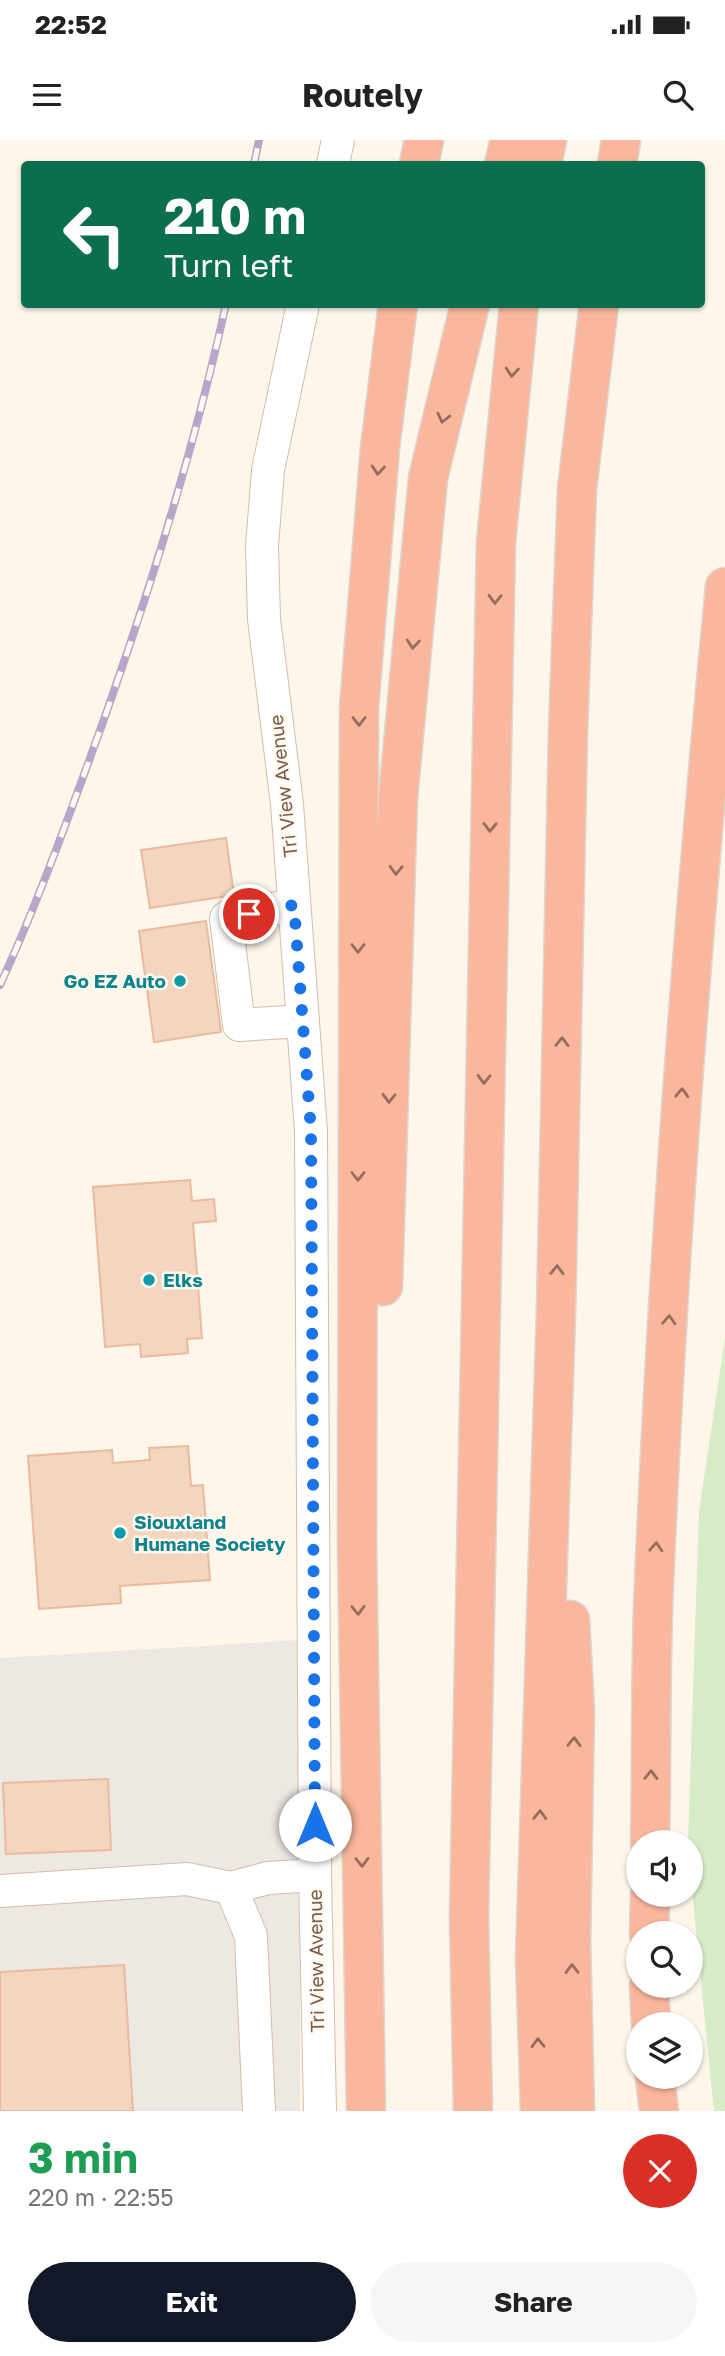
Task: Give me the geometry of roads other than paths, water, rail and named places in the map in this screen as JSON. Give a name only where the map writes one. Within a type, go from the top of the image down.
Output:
[{"type":"highway","points":[[420,161],[424,140]]},
{"type":"highway","points":[[505,161],[510,140]]},
{"type":"highway","points":[[543,161],[547,140]]},
{"type":"highway","points":[[618,161],[621,140]]},
{"type":"highway","points":[[365,2106],[357,1542],[359,708],[380,448],[398,308]]},
{"type":"highway","points":[[357,1542],[382,1318],[399,785],[428,478],[469,308]]},
{"type":"highway","points":[[473,2111],[469,1904],[496,556],[519,308]]},
{"type":"highway","points":[[540,2111],[535,1957],[556,1312],[568,731],[577,489],[599,308]]},
{"type":"highway","points":[[650,1830],[654,1585],[692,934],[725,587]]},
{"type":"highway","points":[[556,1312],[575,1712],[571,1941],[575,2111]]},
{"type":"highway","points":[[656,2089],[659,2111]]},
{"type":"street","points":[[334,161],[338,140]]},
{"type":"street","name":"Tri View Avenue","points":[[302,308],[268,470],[262,546],[264,619],[287,804],[311,1131],[315,1875],[320,2111]]},
{"type":"street","points":[[294,905],[226,918],[239,1025],[303,1021]]},
{"type":"street","points":[[0,1891],[187,1879],[232,1888],[268,1878],[315,1875]]},
{"type":"street","points":[[232,1888],[251,1936],[259,2111]]},
{"type":"railway","points":[[255,161],[259,140]]},
{"type":"railway","points":[[0,985],[58,844],[129,646],[166,534],[198,420],[225,308]]},
{"type":"place","name":"Go EZ Auto","points":[[180,981]]},
{"type":"place","name":"Elks","points":[[149,1280]]},
{"type":"place","name":"Siouxland Humane Society","points":[[120,1533]]}]
